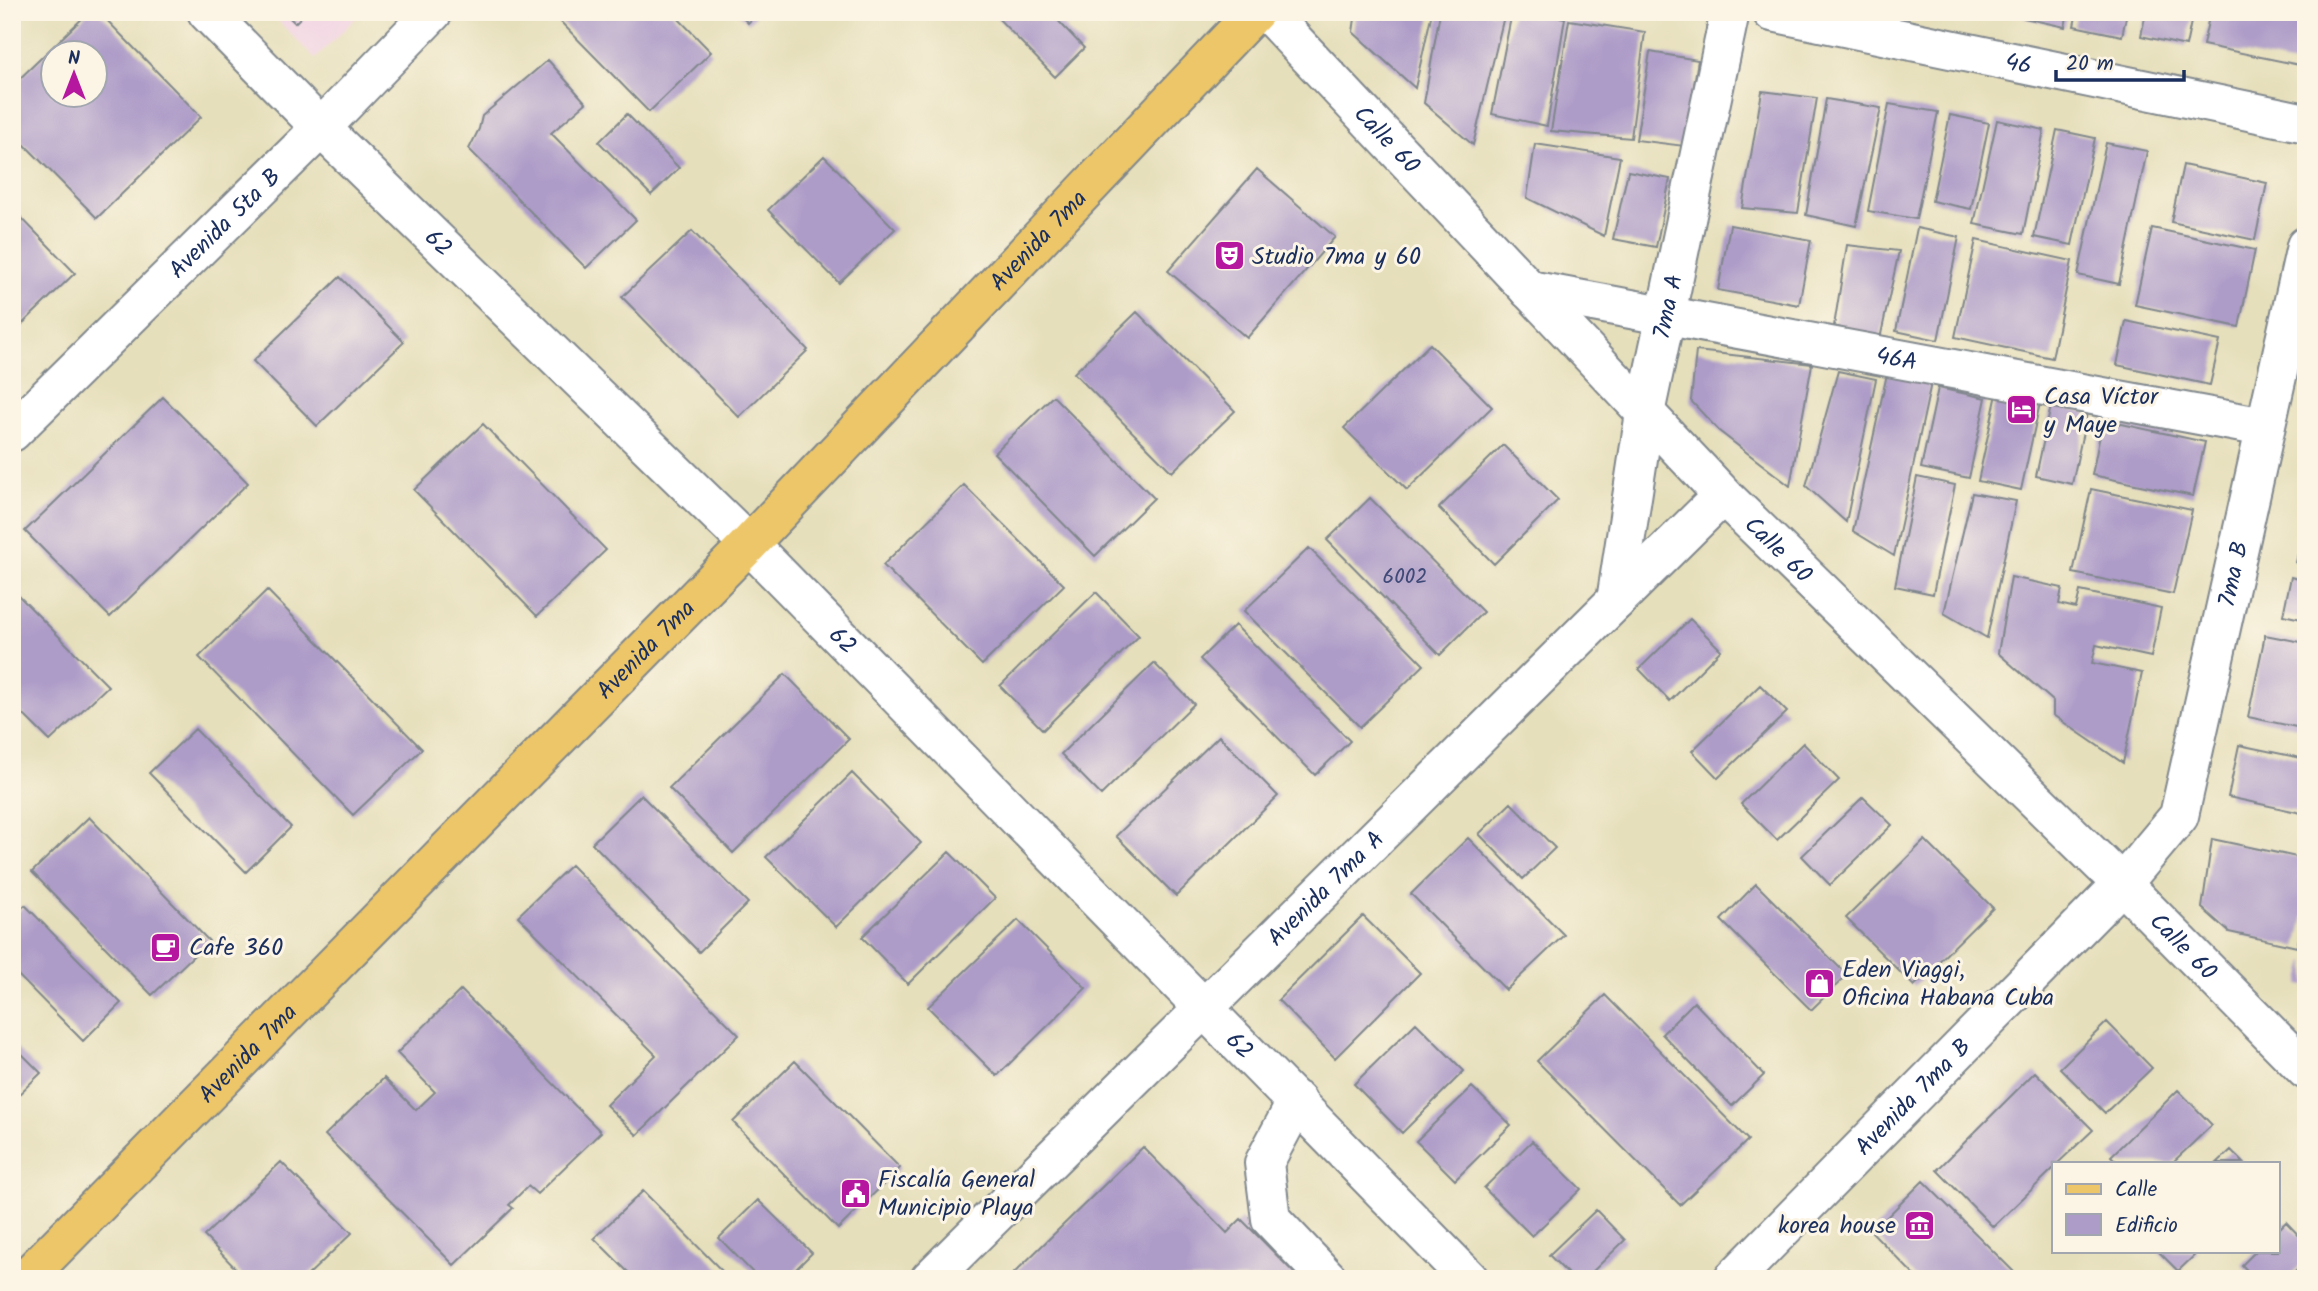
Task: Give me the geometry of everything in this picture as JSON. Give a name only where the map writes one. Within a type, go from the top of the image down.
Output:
[{"type":"main road","name":"Avenida 7ma","points":[[25,1279],[749,544],[1255,12]]},
{"type":"street","name":"62","points":[[207,12],[321,128],[749,544],[1469,1279]]},
{"type":"street","name":"Avenida 5ta B","points":[[12,432],[321,128],[433,12]]},
{"type":"street","name":"Calle 60","points":[[1267,12],[1723,495],[2122,884],[2292,1043],[2306,1069]]},
{"type":"street","name":"7ma A","points":[[1616,601],[1645,413],[1730,12]]},
{"type":"street","name":"46","points":[[1772,12],[2306,124]]},
{"type":"street","name":"7ma B","points":[[2122,884],[2179,816],[2306,246]]},
{"type":"street","name":"46A","points":[[1529,290],[2264,427]]},
{"type":"street","name":"Avenida 7ma A","points":[[930,1279],[1723,495]]},
{"type":"street","name":"Avenida 7ma B","points":[[1732,1279],[2122,884]]},
{"type":"street","points":[[1297,1101],[1264,1163],[1270,1220],[1328,1279]]},
{"type":"shaded area","points":[[270,12],[362,12],[315,59]]},
{"type":"building","points":[[89,12],[99,12],[201,117],[97,218],[12,132],[12,86],[38,61],[38,108],[108,108],[108,38],[62,38]]},
{"type":"building","points":[[284,12],[306,12],[295,23]]},
{"type":"building","points":[[551,12],[672,12],[711,52],[649,112]]},
{"type":"building","points":[[737,12],[759,12],[748,23]]},
{"type":"building","points":[[992,12],[1050,12],[1084,48],[1055,77]]},
{"type":"building","points":[[1356,12],[1432,12],[1415,88],[1353,32]]},
{"type":"building","points":[[1440,12],[1505,12],[1473,145],[1424,103]]},
{"type":"building","points":[[1512,12],[1536,12],[1565,18],[1547,126],[1492,114]]},
{"type":"building","points":[[2025,12],[2068,12],[2065,27],[2024,18]]},
{"type":"building","points":[[2077,12],[2127,12],[2122,36],[2074,26]]},
{"type":"building","points":[[2146,12],[2193,12],[2186,46],[2141,36]]},
{"type":"building","points":[[2210,12],[2306,13],[2304,66],[2203,45]]},
{"type":"building","points":[[1569,20],[1645,32],[1631,138],[1551,131]]},
{"type":"building","points":[[1650,52],[1698,60],[1684,146],[1636,140]]},
{"type":"building","points":[[548,60],[586,103],[551,133],[636,220],[586,268],[469,149],[482,116]]},
{"type":"building","points":[[1762,91],[1817,98],[1798,213],[1742,208]]},
{"type":"building","points":[[1826,99],[1881,108],[1856,226],[1806,215]]},
{"type":"building","points":[[1889,104],[1938,112],[1916,219],[1868,211]]},
{"type":"building","points":[[627,114],[679,168],[651,195],[599,142]]},
{"type":"building","points":[[1950,115],[1989,123],[1971,209],[1932,201]]},
{"type":"building","points":[[1997,120],[2044,130],[2023,234],[1974,224]]},
{"type":"building","points":[[2057,130],[2095,138],[2072,245],[2034,237]]},
{"type":"building","points":[[2106,143],[2147,151],[2119,284],[2078,275]]},
{"type":"building","points":[[1535,144],[1620,157],[1604,236],[1527,198]]},
{"type":"building","points":[[824,156],[895,229],[839,283],[768,210]]},
{"type":"building","points":[[2183,165],[2267,183],[2255,240],[2171,222]]},
{"type":"building","points":[[1257,169],[1335,237],[1247,338],[1168,271]]},
{"type":"building","points":[[1628,171],[1670,179],[1656,247],[1613,239]]},
{"type":"building","points":[[12,208],[75,273],[17,329],[12,324]]},
{"type":"building","points":[[1730,225],[1811,240],[1799,305],[1718,290]]},
{"type":"building","points":[[1917,228],[1959,237],[1938,340],[1896,331]]},
{"type":"building","points":[[2152,228],[2255,250],[2239,327],[2135,305]]},
{"type":"building","points":[[692,231],[808,350],[739,417],[622,297]]},
{"type":"building","points":[[1976,240],[2072,261],[2052,358],[1955,337]]},
{"type":"building","points":[[1847,245],[1899,251],[1880,339],[1834,326]]},
{"type":"building","points":[[340,277],[404,342],[317,426],[253,361]]},
{"type":"building","points":[[1137,312],[1235,411],[1172,472],[1074,373]]},
{"type":"building","points":[[2126,321],[2220,341],[2210,385],[2117,365]]},
{"type":"building","points":[[1430,344],[1492,407],[1407,490],[1344,428]]},
{"type":"building","points":[[1696,351],[1812,364],[1790,486],[1719,431],[1691,401]]},
{"type":"building","points":[[1838,371],[1876,379],[1846,522],[1806,486]]},
{"type":"building","points":[[1887,374],[1931,383],[1894,556],[1853,531]]},
{"type":"building","points":[[1938,388],[1986,398],[1969,478],[1921,468]]},
{"type":"building","points":[[1997,394],[2040,403],[2021,490],[1978,481]]},
{"type":"building","points":[[1053,396],[1154,498],[1095,556],[994,453]]},
{"type":"building","points":[[163,397],[248,483],[110,617],[25,531]]},
{"type":"building","points":[[2051,406],[2087,413],[2072,484],[2036,476]]},
{"type":"building","points":[[2103,420],[2205,442],[2193,496],[2092,475]]},
{"type":"building","points":[[483,424],[606,550],[537,616],[414,490]]},
{"type":"building","points":[[1503,445],[1558,500],[1494,564],[1439,508]]},
{"type":"building","points":[[1917,477],[1955,485],[1933,594],[1895,586]]},
{"type":"building","points":[[964,485],[1064,585],[982,665],[883,565]]},
{"type":"building","points":[[2091,489],[2192,510],[2173,594],[2073,573]]},
{"type":"building","points":[[1972,493],[2016,501],[1987,638],[1944,613]]},
{"type":"building","points":[[1370,498],[1483,612],[1440,655],[1327,540]]},
{"type":"building","points":[[2306,520],[2306,565],[2296,563]]},
{"type":"building","points":[[1309,548],[1424,665],[1360,727],[1244,611]]},
{"type":"building","points":[[2011,577],[2062,588],[2059,604],[2076,608],[2080,591],[2161,608],[2151,657],[2096,645],[2092,663],[2142,673],[2123,763],[2053,715],[2053,701],[1998,653]]},
{"type":"building","points":[[2291,577],[2306,581],[2306,620],[2283,615]]},
{"type":"building","points":[[12,589],[108,686],[50,741],[12,703]]},
{"type":"building","points":[[267,590],[422,749],[353,815],[199,657]]},
{"type":"building","points":[[1096,592],[1139,636],[1043,730],[1000,686]]},
{"type":"building","points":[[1690,619],[1721,650],[1670,701],[1639,669]]},
{"type":"building","points":[[1235,625],[1350,741],[1315,775],[1200,659]]},
{"type":"building","points":[[2265,635],[2306,643],[2306,729],[2248,717]]},
{"type":"building","points":[[1154,663],[1194,704],[1101,795],[1061,754]]},
{"type":"building","points":[[785,674],[849,739],[733,853],[669,788]]},
{"type":"building","points":[[1760,685],[1787,712],[1718,778],[1692,751]]},
{"type":"building","points":[[195,729],[291,827],[246,872],[149,773]]},
{"type":"building","points":[[1219,736],[1278,796],[1176,896],[1116,836]]},
{"type":"building","points":[[1803,743],[1839,780],[1777,840],[1741,804]]},
{"type":"building","points":[[2239,745],[2306,759],[2306,814],[2228,797]]},
{"type":"building","points":[[852,773],[921,843],[836,927],[766,857]]},
{"type":"building","points":[[641,795],[748,903],[699,952],[592,843]]},
{"type":"building","points":[[1863,797],[1892,825],[1830,885],[1802,856]]},
{"type":"building","points":[[1511,803],[1555,848],[1523,879],[1479,834]]},
{"type":"building","points":[[89,817],[209,941],[152,995],[32,872]]},
{"type":"building","points":[[1468,838],[1564,935],[1506,990],[1411,894]]},
{"type":"building","points":[[2212,839],[2306,859],[2306,908],[2297,947],[2229,932],[2202,908]]},
{"type":"building","points":[[1925,840],[1993,908],[1914,986],[1846,918]]},
{"type":"building","points":[[949,852],[995,898],[908,984],[862,937]]},
{"type":"building","points":[[571,865],[739,1035],[637,1135],[606,1105],[656,1055],[518,916]]},
{"type":"building","points":[[1756,884],[1847,975],[1811,1010],[1721,920]]},
{"type":"building","points":[[25,905],[121,1003],[83,1041],[12,969],[12,917]]},
{"type":"building","points":[[1363,916],[1420,973],[1335,1058],[1278,1000]]},
{"type":"building","points":[[1018,920],[1086,988],[997,1076],[928,1007]]},
{"type":"building","points":[[2306,961],[2306,986],[2299,985]]},
{"type":"building","points":[[461,990],[601,1132],[537,1194],[528,1186],[509,1205],[513,1208],[454,1265],[325,1135],[384,1078],[416,1110],[435,1092],[397,1053]]},
{"type":"building","points":[[1605,995],[1748,1140],[1680,1205],[1537,1061]]},
{"type":"building","points":[[1694,1002],[1764,1075],[1732,1106],[1662,1034]]},
{"type":"building","points":[[2107,1022],[2152,1068],[2105,1113],[2060,1068]]},
{"type":"building","points":[[1416,1023],[1464,1071],[1402,1133],[1354,1084]]},
{"type":"building","points":[[12,1044],[41,1073],[12,1101]]},
{"type":"building","points":[[795,1061],[900,1168],[838,1229],[733,1122]]},
{"type":"building","points":[[2035,1072],[2093,1130],[2059,1162],[2052,1162],[2052,1170],[1993,1227],[1937,1170]]},
{"type":"building","points":[[1472,1087],[1511,1125],[1455,1180],[1416,1141]]},
{"type":"building","points":[[2178,1090],[2212,1125],[2173,1162],[2117,1162],[2111,1156]]},
{"type":"building","points":[[1532,1141],[1581,1189],[1532,1236],[1484,1188]]},
{"type":"building","points":[[1143,1147],[1227,1233],[1241,1219],[1300,1279],[1008,1279]]},
{"type":"building","points":[[2231,1150],[2243,1162],[2218,1162]]},
{"type":"building","points":[[281,1162],[352,1233],[304,1279],[246,1279],[204,1236]]},
{"type":"building","points":[[1923,1181],[2017,1275],[2013,1279],[1918,1279],[1872,1232]]},
{"type":"building","points":[[643,1191],[730,1279],[635,1279],[594,1238]]},
{"type":"building","points":[[758,1200],[812,1253],[786,1279],[759,1279],[719,1238]]},
{"type":"building","points":[[1596,1210],[1625,1240],[1585,1279],[1573,1279],[1549,1255]]},
{"type":"building","points":[[2286,1222],[2306,1243],[2306,1260],[2287,1279],[2255,1279],[2242,1265],[2255,1252],[2280,1252],[2280,1228]]},
{"type":"building","points":[[2159,1252],[2198,1252],[2178,1271]]},
{"type":"place","name":"Studio 7ma y 60","points":[[1229,256]]},
{"type":"place","name":"Casa Víctor y Maye","points":[[2021,410]]},
{"type":"place","name":"Cafe 360","points":[[166,947]]},
{"type":"place","name":"Eden Viaggi, Oficina Habana Cuba","points":[[1819,983]]},
{"type":"place","name":"Fiscalía General Municipio Playa","points":[[855,1193]]},
{"type":"place","name":"korea house","points":[[1919,1225]]}]
